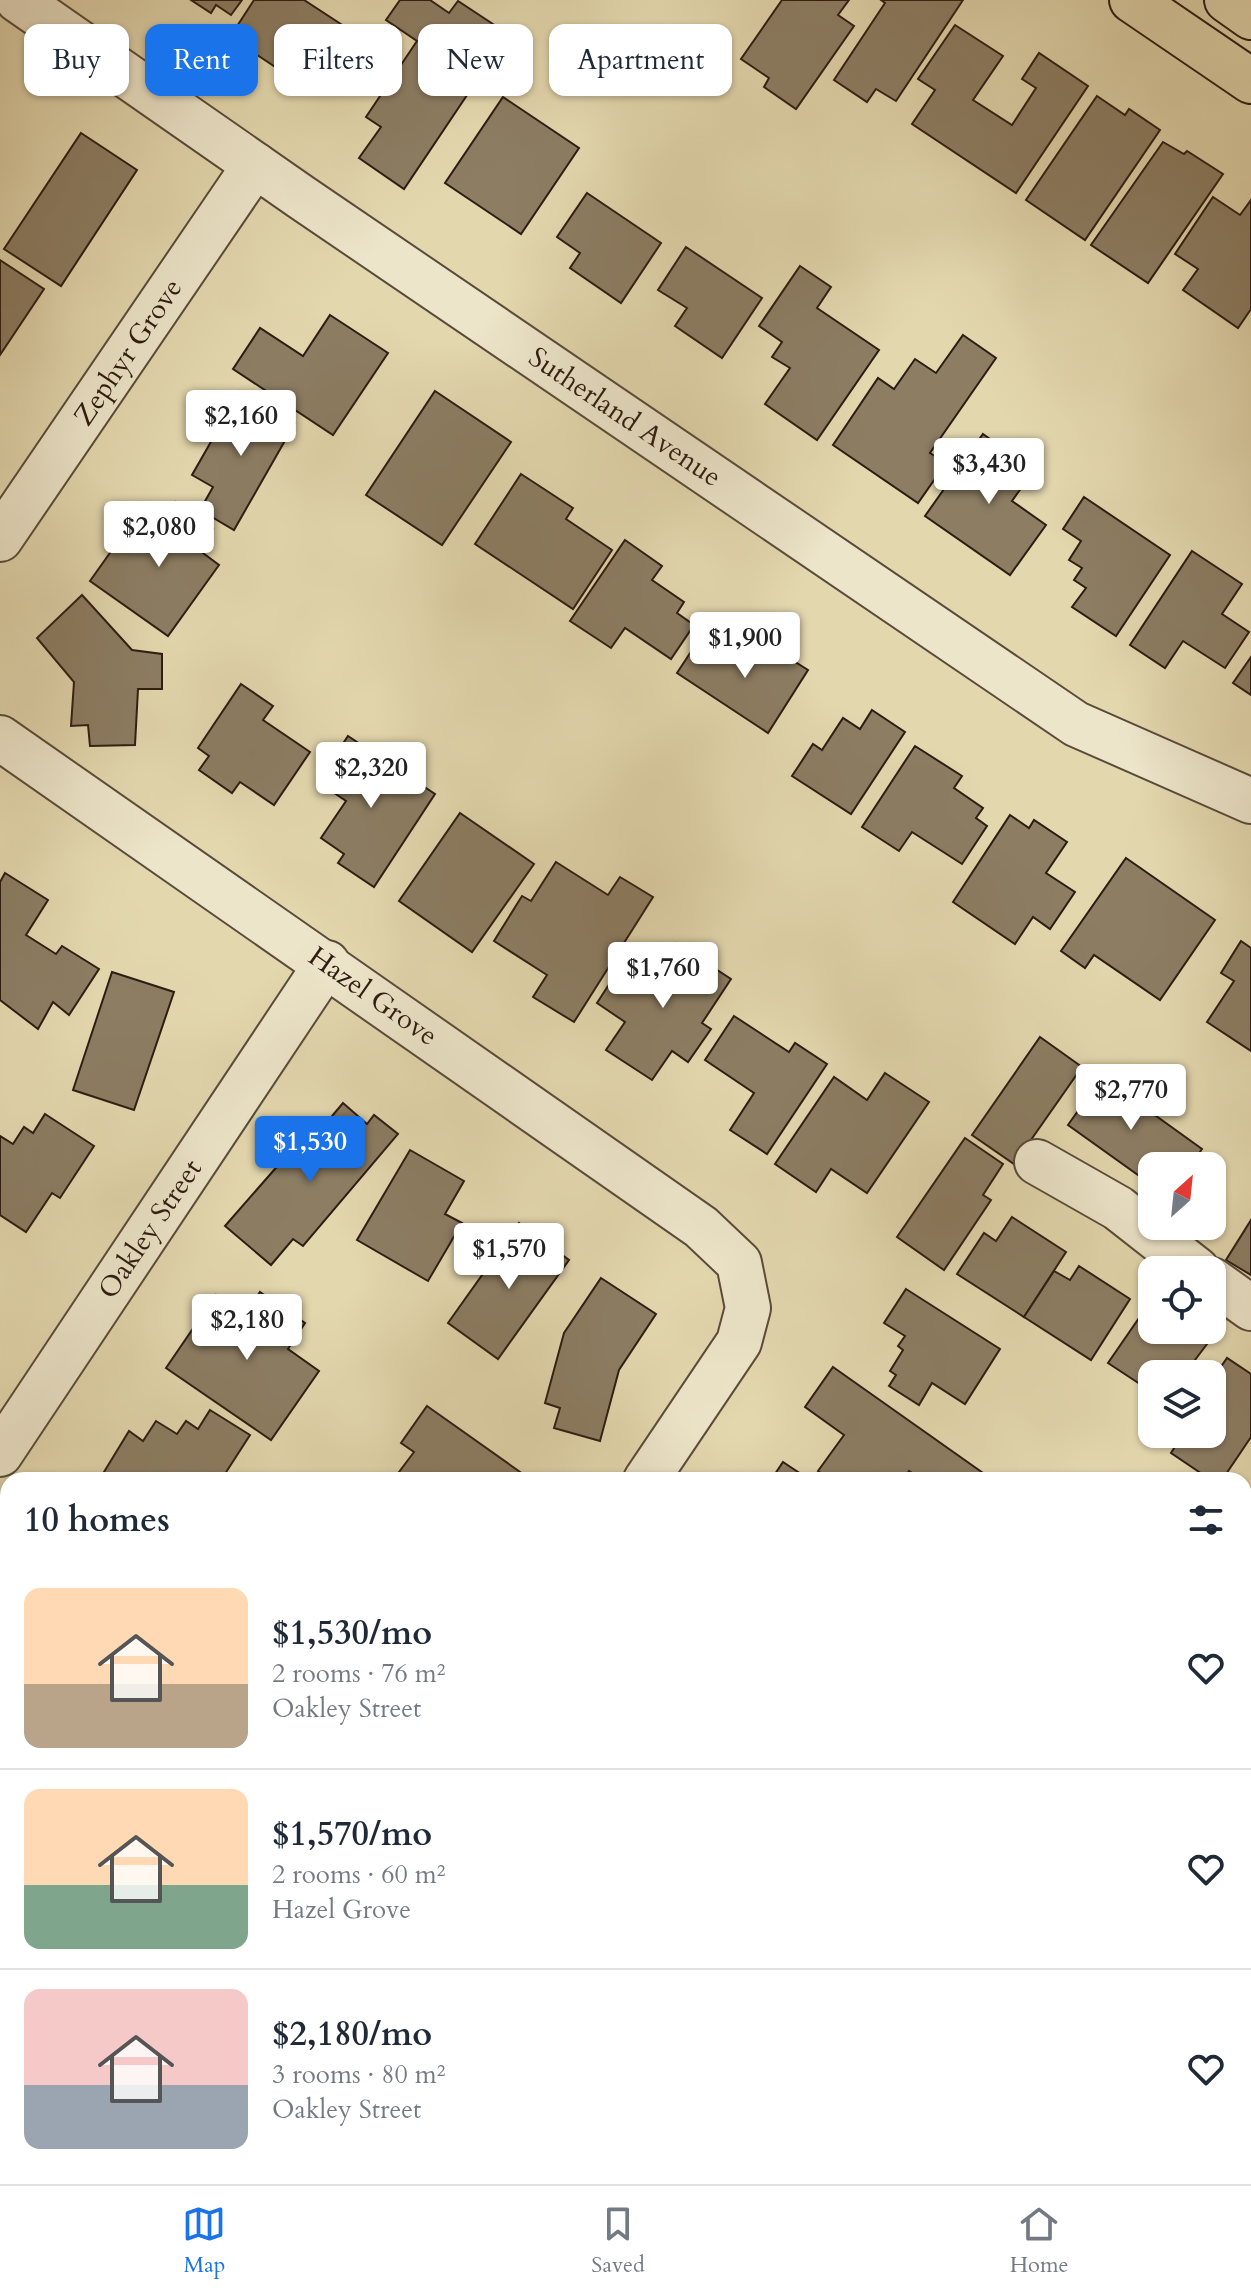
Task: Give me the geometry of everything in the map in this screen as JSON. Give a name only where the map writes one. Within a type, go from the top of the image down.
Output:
[{"type":"main road","points":[[1132,0],[1251,81]]},
{"type":"main road","points":[[1227,0],[1251,17]]},
{"type":"street","name":"Sutherland Avenue","points":[[18,0],[1076,724],[1251,801]]},
{"type":"street","name":"Zephyr Grove","points":[[0,539],[255,165]]},
{"type":"street","name":"Hazel Grove","points":[[0,738],[327,963],[701,1227],[739,1263],[748,1308],[739,1342],[651,1472]]},
{"type":"street","name":"Oakley Street","points":[[0,1454],[327,963]]},
{"type":"street","points":[[1037,1162],[1118,1208],[1179,1256]]},
{"type":"street","points":[[1226,1290],[1251,1308]]},
{"type":"building","points":[[191,0],[242,0],[231,15],[216,5],[211,13]]},
{"type":"building","points":[[254,0],[304,0],[341,24],[274,24],[274,66],[258,56],[258,24],[238,24]]},
{"type":"building","points":[[400,0],[430,0],[449,13],[458,1],[493,24],[418,24],[418,96],[466,96],[404,189],[359,158],[381,127],[366,117],[380,96],[402,96],[402,63],[417,41],[402,31],[402,24],[392,24],[386,20]]},
{"type":"building","points":[[782,0],[849,0],[838,15],[854,26],[796,109],[764,87],[769,78],[741,59]]},
{"type":"building","points":[[881,0],[963,0],[896,101],[876,89],[867,102],[834,80],[885,3]]},
{"type":"building","points":[[955,25],[1003,56],[973,100],[1012,125],[1036,88],[1022,79],[1039,53],[1088,86],[1016,193],[912,124],[935,90],[918,79]]},
{"type":"building","points":[[1097,96],[1125,115],[1129,109],[1160,130],[1085,240],[1026,200]]},
{"type":"building","points":[[503,97],[579,148],[521,234],[445,183]]},
{"type":"building","points":[[81,133],[137,170],[61,286],[4,249]]},
{"type":"building","points":[[1163,142],[1184,154],[1187,151],[1223,174],[1148,283],[1091,245]]},
{"type":"building","points":[[587,193],[661,243],[621,303],[570,268],[580,253],[557,237]]},
{"type":"building","points":[[1213,197],[1240,215],[1251,200],[1251,309],[1238,328],[1183,290],[1198,269],[1175,254]]},
{"type":"building","points":[[686,247],[762,298],[722,358],[675,326],[687,308],[658,290]]},
{"type":"building","points":[[0,260],[44,289],[0,355]]},
{"type":"building","points":[[800,266],[831,287],[817,308],[879,350],[817,440],[765,404],[790,368],[772,357],[782,342],[759,326]]},
{"type":"building","points":[[330,315],[388,353],[333,435],[233,369],[260,328],[303,356]]},
{"type":"building","points":[[963,335],[996,358],[930,453],[946,463],[918,503],[833,445],[878,378],[894,389],[915,359],[936,373]]},
{"type":"building","points":[[240,391],[295,423],[234,530],[200,510],[213,487],[192,475]]},
{"type":"building","points":[[435,391],[511,442],[442,545],[366,495]]},
{"type":"building","points":[[983,434],[1034,470],[1012,501],[1046,525],[1010,575],[925,516]]},
{"type":"building","points":[[521,474],[573,508],[566,519],[612,550],[573,609],[475,544]]},
{"type":"building","points":[[1084,497],[1170,555],[1116,636],[1072,607],[1086,588],[1074,580],[1082,568],[1069,560],[1081,541],[1063,529]]},
{"type":"building","points":[[176,502],[213,529],[199,550],[219,565],[168,636],[90,581],[132,522],[152,537]]},
{"type":"building","points":[[625,540],[662,566],[652,580],[684,602],[677,613],[694,625],[671,659],[625,628],[611,648],[570,621]]},
{"type":"building","points":[[1192,551],[1242,584],[1222,614],[1249,632],[1225,668],[1183,641],[1165,668],[1130,645]]},
{"type":"building","points":[[82,595],[132,650],[162,654],[162,689],[138,689],[135,745],[90,746],[88,725],[71,726],[74,682],[37,638]]},
{"type":"building","points":[[698,641],[714,651],[719,642],[736,653],[741,644],[762,657],[770,646],[808,670],[768,733],[677,673]]},
{"type":"building","points":[[1251,657],[1251,695],[1233,683]]},
{"type":"building","points":[[241,684],[273,706],[263,720],[310,752],[274,805],[240,782],[232,793],[199,770],[209,756],[198,748]]},
{"type":"building","points":[[872,710],[905,732],[851,814],[792,776],[813,744],[822,750],[843,718],[860,729]]},
{"type":"building","points":[[348,736],[435,794],[374,887],[338,863],[344,854],[321,838],[346,801],[318,782]]},
{"type":"building","points":[[915,746],[962,776],[954,788],[983,808],[976,818],[987,826],[962,864],[912,832],[899,851],[862,827]]},
{"type":"building","points":[[460,813],[534,864],[472,952],[399,901]]},
{"type":"building","points":[[1010,815],[1029,828],[1034,820],[1067,842],[1046,873],[1075,892],[1050,929],[1033,917],[1015,944],[953,902]]},
{"type":"building","points":[[1126,858],[1215,920],[1160,1000],[1094,955],[1085,968],[1061,951]]},
{"type":"building","points":[[556,862],[608,895],[620,877],[653,897],[574,1022],[533,997],[547,975],[494,941],[522,896],[531,901]]},
{"type":"building","points":[[5,873],[48,900],[26,935],[56,954],[62,946],[99,969],[69,1015],[53,1002],[38,1029],[0,1000],[0,882]]},
{"type":"building","points":[[1241,941],[1251,948],[1251,1051],[1207,1022],[1234,981],[1221,973]]},
{"type":"building","points":[[676,943],[731,979],[702,1023],[711,1029],[688,1062],[672,1051],[652,1080],[606,1050],[625,1022],[597,1003],[623,963],[651,982]]},
{"type":"building","points":[[112,972],[174,992],[134,1110],[73,1090]]},
{"type":"building","points":[[734,1016],[789,1052],[795,1043],[827,1064],[767,1154],[730,1130],[754,1093],[705,1060]]},
{"type":"building","points":[[1040,1037],[1082,1067],[1014,1164],[972,1135]]},
{"type":"building","points":[[885,1073],[929,1102],[867,1193],[831,1169],[816,1192],[775,1164],[834,1077],[867,1100]]},
{"type":"building","points":[[1102,1077],[1202,1149],[1200,1152],[1138,1152],[1138,1175],[1068,1125]]},
{"type":"building","points":[[343,1103],[367,1124],[374,1115],[398,1134],[303,1246],[293,1239],[271,1265],[225,1226],[288,1154],[295,1160]]},
{"type":"building","points":[[45,1114],[94,1146],[60,1198],[52,1193],[26,1232],[0,1215],[0,1136],[13,1144],[24,1127],[33,1133]]},
{"type":"building","points":[[965,1138],[1003,1164],[983,1195],[991,1200],[944,1270],[897,1237]]},
{"type":"building","points":[[410,1150],[464,1181],[445,1214],[462,1223],[428,1281],[357,1240]]},
{"type":"building","points":[[1012,1217],[1066,1252],[1024,1317],[957,1274],[984,1233],[996,1241]]},
{"type":"building","points":[[1251,1220],[1251,1275],[1226,1260]]},
{"type":"building","points":[[519,1223],[569,1260],[498,1359],[448,1323]]},
{"type":"building","points":[[1079,1266],[1130,1299],[1091,1360],[1024,1317],[1054,1271],[1070,1280]]},
{"type":"building","points":[[601,1278],[656,1314],[619,1370],[600,1441],[554,1428],[560,1408],[545,1403],[564,1333]]},
{"type":"building","points":[[906,1289],[1000,1349],[965,1404],[932,1383],[919,1405],[889,1386],[896,1375],[890,1371],[903,1350],[898,1346],[905,1336],[884,1323]]},
{"type":"building","points":[[260,1292],[305,1323],[288,1349],[319,1371],[271,1440],[166,1368],[216,1295],[245,1315]]},
{"type":"building","points":[[1138,1320],[1138,1344],[1207,1344],[1195,1360],[1138,1360],[1138,1383],[1108,1363]]},
{"type":"building","points":[[1227,1358],[1251,1374],[1251,1437],[1227,1472],[1199,1472],[1171,1453],[1174,1448],[1226,1448],[1226,1360]]},
{"type":"building","points":[[833,1367],[982,1472],[819,1472],[844,1435],[805,1407]]},
{"type":"building","points":[[427,1406],[520,1472],[399,1472],[414,1452],[401,1443]]},
{"type":"building","points":[[210,1410],[250,1435],[226,1472],[104,1472],[129,1431],[143,1441],[156,1421],[177,1434],[186,1421],[198,1429]]},
{"type":"building","points":[[783,1462],[798,1472],[776,1472]]}]
